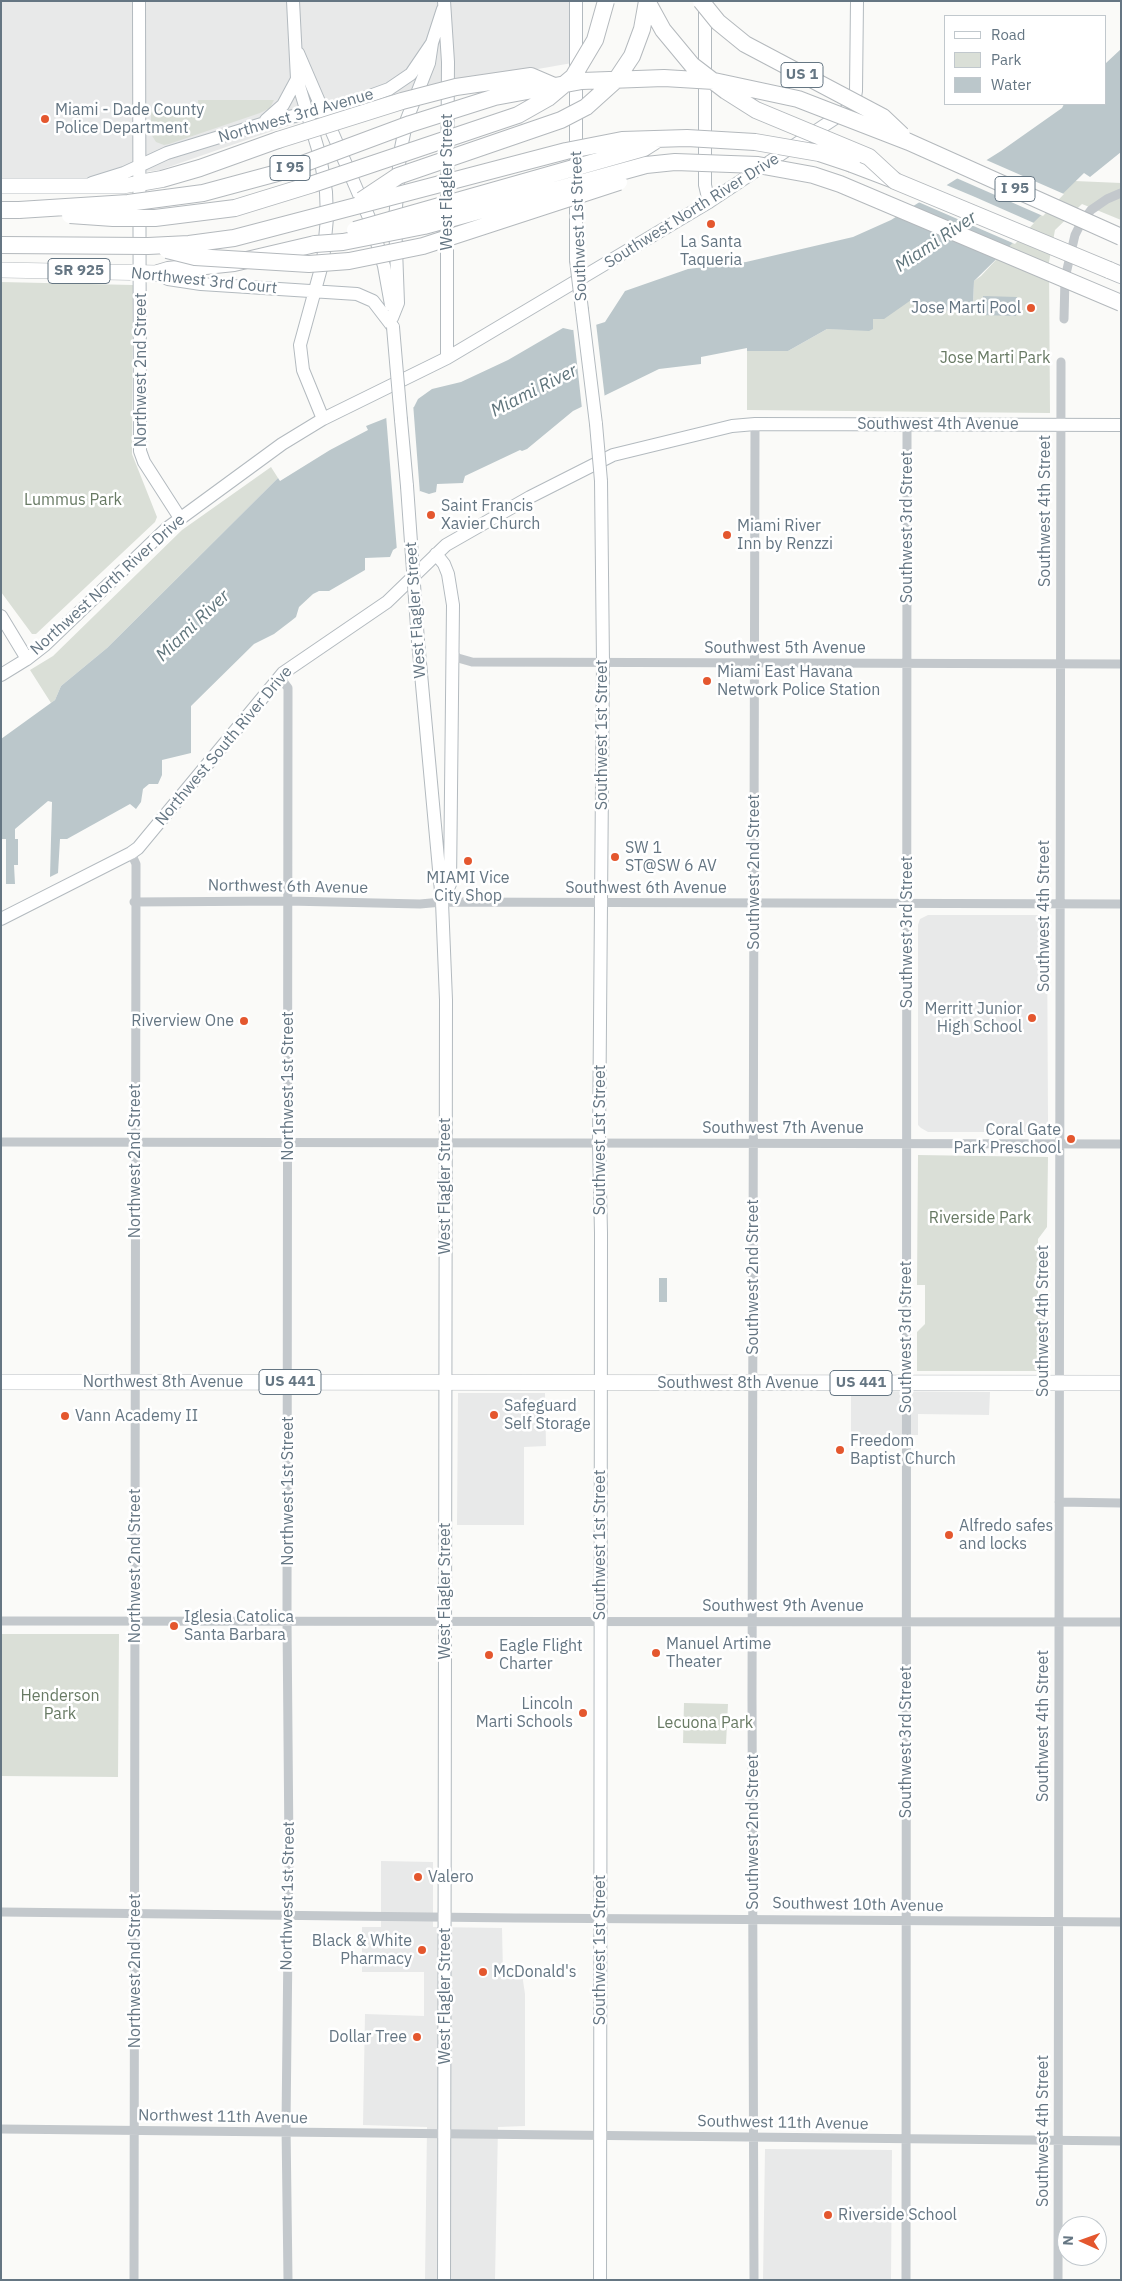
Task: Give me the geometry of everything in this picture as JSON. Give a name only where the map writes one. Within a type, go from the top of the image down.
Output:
[{"type":"highway","points":[[19,210],[120,218],[179,217],[217,212],[253,204],[518,115],[548,98],[573,77],[596,40],[606,1]]},
{"type":"highway","points":[[647,1],[673,44],[709,79],[756,110],[869,157],[896,181]]},
{"type":"highway","points":[[351,207],[398,176],[562,120],[586,106],[616,80],[632,56],[642,28],[647,1]]},
{"type":"highway","name":"US 1","points":[[701,1],[724,28],[745,44],[883,117],[909,142]]},
{"type":"highway","points":[[139,184],[200,168],[278,140],[402,100],[456,87],[531,76],[552,85]]},
{"type":"highway","name":"I 95","points":[[1,210],[167,199],[232,186],[281,172],[463,106],[502,95],[552,85],[642,77],[714,81],[798,99],[909,142],[1121,237]]},
{"type":"highway","points":[[158,273],[168,270],[234,263],[315,244],[342,234],[644,148],[660,138]]},
{"type":"highway","name":"I 95","points":[[1,245],[148,246],[189,244],[234,238],[584,147],[622,140],[660,138],[715,139],[784,146],[819,153],[896,181],[1121,276]]},
{"type":"highway","points":[[315,244],[343,242],[424,226],[630,169],[675,162],[758,165],[813,175],[894,206],[1121,302]]},
{"type":"highway","points":[[148,246],[195,257],[309,264],[349,261],[423,246],[619,182],[689,164]]},
{"type":"main road","name":"Northwest 2nd Street","points":[[139,1],[140,450],[144,462],[180,518]]},
{"type":"main road","points":[[293,1],[297,80],[320,156],[326,192],[324,252],[316,291],[307,316],[300,345],[300,361],[323,419]]},
{"type":"main road","name":"Southwest 1st Street","points":[[576,1],[576,260],[601,481],[603,663],[599,1143],[601,1382],[600,2280]]},
{"type":"main road","points":[[705,1],[705,185],[709,202]]},
{"type":"main road","name":"Southwest North River Drive","points":[[447,358],[709,202],[844,114],[854,102],[856,91],[857,1]]},
{"type":"main road","name":"West Flagler Street","points":[[393,322],[398,303],[394,221],[398,165],[407,120],[430,58],[432,43],[444,4]]},
{"type":"main road","name":"West Flagler Street","points":[[444,4],[448,74],[447,358]]},
{"type":"main road","name":"Northwest 3rd Avenue","points":[[85,185],[124,173],[167,154],[260,125],[323,110],[390,89],[411,74],[432,43]]},
{"type":"main road","name":"West Flagler Street","points":[[295,46],[374,230],[386,277],[393,322],[418,641],[442,902],[446,1000],[444,2280]]},
{"type":"main road","points":[[260,125],[283,105],[297,80]]},
{"type":"main road","name":"Northwest 3rd Avenue","points":[[1,186],[124,186],[139,184]]},
{"type":"main road","name":"Northwest 3rd Court","points":[[1,270],[158,273],[168,279],[201,284],[346,292],[364,296],[372,301],[393,322]]},
{"type":"main road","points":[[292,289],[304,300],[307,316]]},
{"type":"main road","name":"Northwest North River Drive","points":[[1,674],[27,659],[48,642],[180,518],[282,444],[323,419],[447,358]]},
{"type":"main road","name":"Southwest 4th Avenue","points":[[436,554],[460,536],[613,455],[732,426],[756,424],[1121,425]]},
{"type":"main road","name":"West Flagler Street","points":[[436,554],[444,564],[452,591],[450,884],[442,902]]},
{"type":"main road","name":"Northwest South River Drive","points":[[1,918],[131,853],[144,841],[279,676],[307,654],[387,602],[436,554]]},
{"type":"main road","points":[[1,616],[27,659]]},
{"type":"main road","name":"Northwest 8th Avenue","points":[[1,1382],[445,1382]]},
{"type":"main road","name":"Southwest 8th Avenue","points":[[445,1382],[1121,1383]]},
{"type":"street","points":[[1064,319],[1065,278],[1075,235],[1086,216],[1107,199],[1121,193]]},
{"type":"street","name":"Southwest 4th Street","points":[[1058,2280],[1061,362]]},
{"type":"street","name":"Southwest 2nd Street","points":[[754,2280],[753,1383],[756,424]]},
{"type":"street","name":"Southwest 3rd Street","points":[[906,2280],[907,424]]},
{"type":"street","name":"Southwest 5th Avenue","points":[[452,653],[458,658],[472,662],[1121,664]]},
{"type":"street","name":"Northwest 1st Street","points":[[279,676],[288,688],[287,1621],[289,1843],[286,2132],[288,2280]]},
{"type":"street","name":"Northwest 2nd Street","points":[[131,853],[136,864],[134,902],[134,2280]]},
{"type":"street","name":"Northwest 6th Avenue","points":[[134,902],[288,901],[420,904],[442,902]]},
{"type":"street","name":"Southwest 6th Avenue","points":[[442,902],[1121,904]]},
{"type":"street","name":"Southwest 7th Avenue","points":[[1,1142],[1121,1144]]},
{"type":"street","points":[[1058,1502],[1121,1503]]},
{"type":"street","name":"Southwest 9th Avenue","points":[[1,1621],[1121,1622]]},
{"type":"street","name":"Southwest 10th Avenue","points":[[1,1912],[1121,1922]]},
{"type":"street","name":"Northwest 11th Avenue","points":[[1,2129],[445,2134]]},
{"type":"street","name":"Southwest 11th Avenue","points":[[445,2134],[1121,2141]]},
{"type":"shaded area","points":[[1,1],[572,1],[572,63],[396,94],[275,130],[160,170],[76,181],[1,180]]},
{"type":"shaded area","points":[[928,915],[1039,915],[1047,921],[1048,1123],[1042,1132],[928,1132],[918,1125],[918,925],[920,919]]},
{"type":"shaded area","points":[[851,1391],[990,1392],[989,1415],[918,1414],[918,1435],[851,1436]]},
{"type":"shaded area","points":[[458,1393],[545,1393],[546,1446],[524,1447],[524,1525],[457,1525]]},
{"type":"shaded area","points":[[381,1861],[433,1862],[433,1927],[502,1928],[503,1973],[522,1974],[525,1994],[525,2126],[498,2127],[495,2280],[425,2280],[427,2127],[363,2125],[365,2014],[424,2016],[424,1972],[362,1972],[362,1927],[381,1927]]},
{"type":"shaded area","name":"Riverside School","points":[[765,2149],[892,2150],[891,2280],[763,2280]]},
{"type":"green space","points":[[198,100],[274,100],[270,108],[260,113],[169,144],[164,145],[156,142],[151,134],[151,109],[198,109]]},
{"type":"green space","name":"Jose Marti Park","points":[[1075,181],[1121,183],[1121,220],[1082,204],[1055,230],[1049,262],[1050,413],[747,410],[747,351],[788,351],[827,329],[868,330],[873,319],[914,298],[973,305],[974,281],[981,276],[1034,219]]},
{"type":"green space","name":"Lummus Park","points":[[1,282],[133,285],[132,454],[157,517],[155,522],[36,634],[32,634],[1,592]]},
{"type":"green space","points":[[271,467],[278,478],[107,648],[61,686],[55,700],[51,703],[30,670],[53,656],[182,530]]},
{"type":"green space","name":"Riverside Park","points":[[918,1155],[1048,1157],[1047,1227],[1038,1239],[1038,1318],[1045,1318],[1045,1371],[917,1371],[917,1332],[925,1324],[925,1285],[917,1285]]},
{"type":"green space","name":"Henderson Park","points":[[1,1634],[119,1634],[118,1777],[1,1776]]},
{"type":"green space","name":"Lecuona Park","points":[[684,1703],[728,1704],[726,1744],[683,1743]]},
{"type":"water","name":"Miami River","points":[[1121,49],[1121,152],[1090,177],[1084,173],[974,281],[973,305],[968,311],[925,310],[914,298],[884,319],[873,319],[873,329],[869,331],[827,329],[788,351],[747,351],[747,348],[701,357],[701,364],[659,369],[573,411],[527,449],[520,450],[465,476],[463,483],[437,484],[436,492],[429,494],[420,491],[406,510],[398,547],[393,550],[390,557],[365,558],[365,570],[329,591],[319,591],[313,594],[299,607],[296,617],[274,634],[254,644],[191,706],[191,753],[162,760],[162,775],[158,784],[149,784],[143,789],[141,802],[136,809],[130,804],[67,839],[60,839],[58,873],[50,877],[52,802],[48,801],[15,829],[15,839],[18,839],[18,865],[14,865],[15,884],[6,884],[6,839],[1,839],[1,739],[55,700],[61,686],[107,648],[278,478],[280,481],[330,450],[368,430],[366,426],[414,407],[418,399],[432,389],[461,382],[508,360],[563,328],[572,330],[586,328],[605,322],[625,291],[688,269],[746,262],[853,237],[891,220],[1001,151],[1062,108],[1064,105],[1107,105],[1107,62]]},
{"type":"water","points":[[983,296],[1017,297],[1016,316],[982,315]]},
{"type":"water","points":[[659,1278],[667,1278],[667,1302],[659,1302]]},
{"type":"pier","points":[[984,159],[1064,194],[1043,216],[954,177]]},
{"type":"pier","points":[[944,184],[1034,223],[1015,244],[916,201]]},
{"type":"pier","points":[[596,323],[605,399],[582,409],[573,327]]},
{"type":"pier","points":[[413,403],[420,494],[412,502],[403,528],[400,548],[397,551],[386,415]]},
{"type":"place","name":"Miami - Dade County Police Department","points":[[45,119]]},
{"type":"place","name":"La Santa Taqueria","points":[[711,224]]},
{"type":"place","name":"Jose Marti Pool","points":[[1031,308]]},
{"type":"place","name":"Saint Francis Xavier Church","points":[[431,515]]},
{"type":"place","name":"Miami River Inn by Renzzi","points":[[727,535]]},
{"type":"place","name":"Miami East Havana Network Police Station","points":[[707,681]]},
{"type":"place","name":"SW 1 ST@SW 6 AV","points":[[615,857]]},
{"type":"place","name":"MIAMI Vice City Shop","points":[[468,861]]},
{"type":"place","name":"Merritt Junior High School","points":[[1032,1018]]},
{"type":"place","name":"Riverview One","points":[[244,1021]]},
{"type":"place","name":"Coral Gate Park Preschool","points":[[1071,1139]]},
{"type":"place","name":"Safeguard Self Storage","points":[[494,1415]]},
{"type":"place","name":"Vann Academy II","points":[[65,1416]]},
{"type":"place","name":"Freedom Baptist Church","points":[[840,1450]]},
{"type":"place","name":"Alfredo safes and locks","points":[[949,1535]]},
{"type":"place","name":"Iglesia Catolica Santa Barbara","points":[[174,1626]]},
{"type":"place","name":"Manuel Artime Theater","points":[[656,1653]]},
{"type":"place","name":"Eagle Flight Charter","points":[[489,1655]]},
{"type":"place","name":"Lincoln Marti Schools","points":[[583,1713]]},
{"type":"place","name":"Valero","points":[[418,1877]]},
{"type":"place","name":"Black & White Pharmacy","points":[[422,1950]]},
{"type":"place","name":"McDonald's","points":[[483,1972]]},
{"type":"place","name":"Dollar Tree","points":[[417,2037]]},
{"type":"place","name":"Riverside School","points":[[828,2215]]}]
